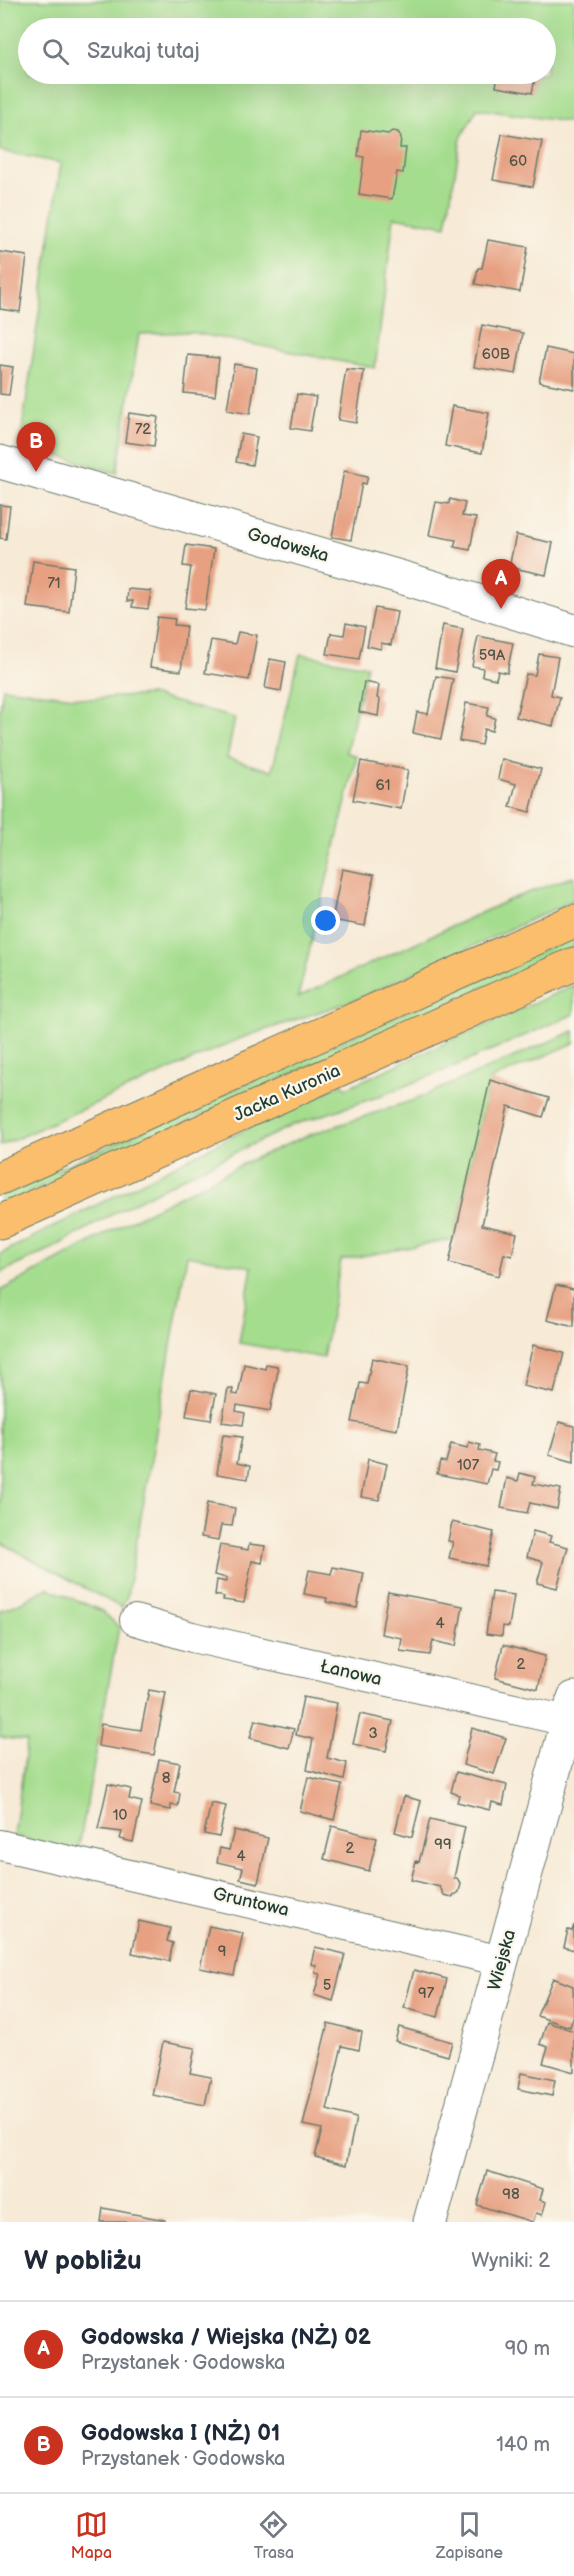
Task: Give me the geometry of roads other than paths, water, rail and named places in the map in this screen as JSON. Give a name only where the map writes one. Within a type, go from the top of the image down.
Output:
[{"type":"main road","points":[[0,1179],[574,921]]},
{"type":"main road","name":"Jacka Kuronia","points":[[0,1222],[574,964]]},
{"type":"street","name":"Godowska","points":[[0,462],[388,573],[574,631]]},
{"type":"street","name":"Łanowa","points":[[135,1620],[192,1636],[571,1709]]},
{"type":"street","name":"Wiejska","points":[[430,2222],[571,1709]]},
{"type":"street","name":"Gruntowa","points":[[0,1845],[502,1961]]},
{"type":"place","name":"Godowska I (NŻ) 01","points":[[36,472]]},
{"type":"place","name":"Godowska / Wiejska (NŻ) 02","points":[[501,609]]}]
